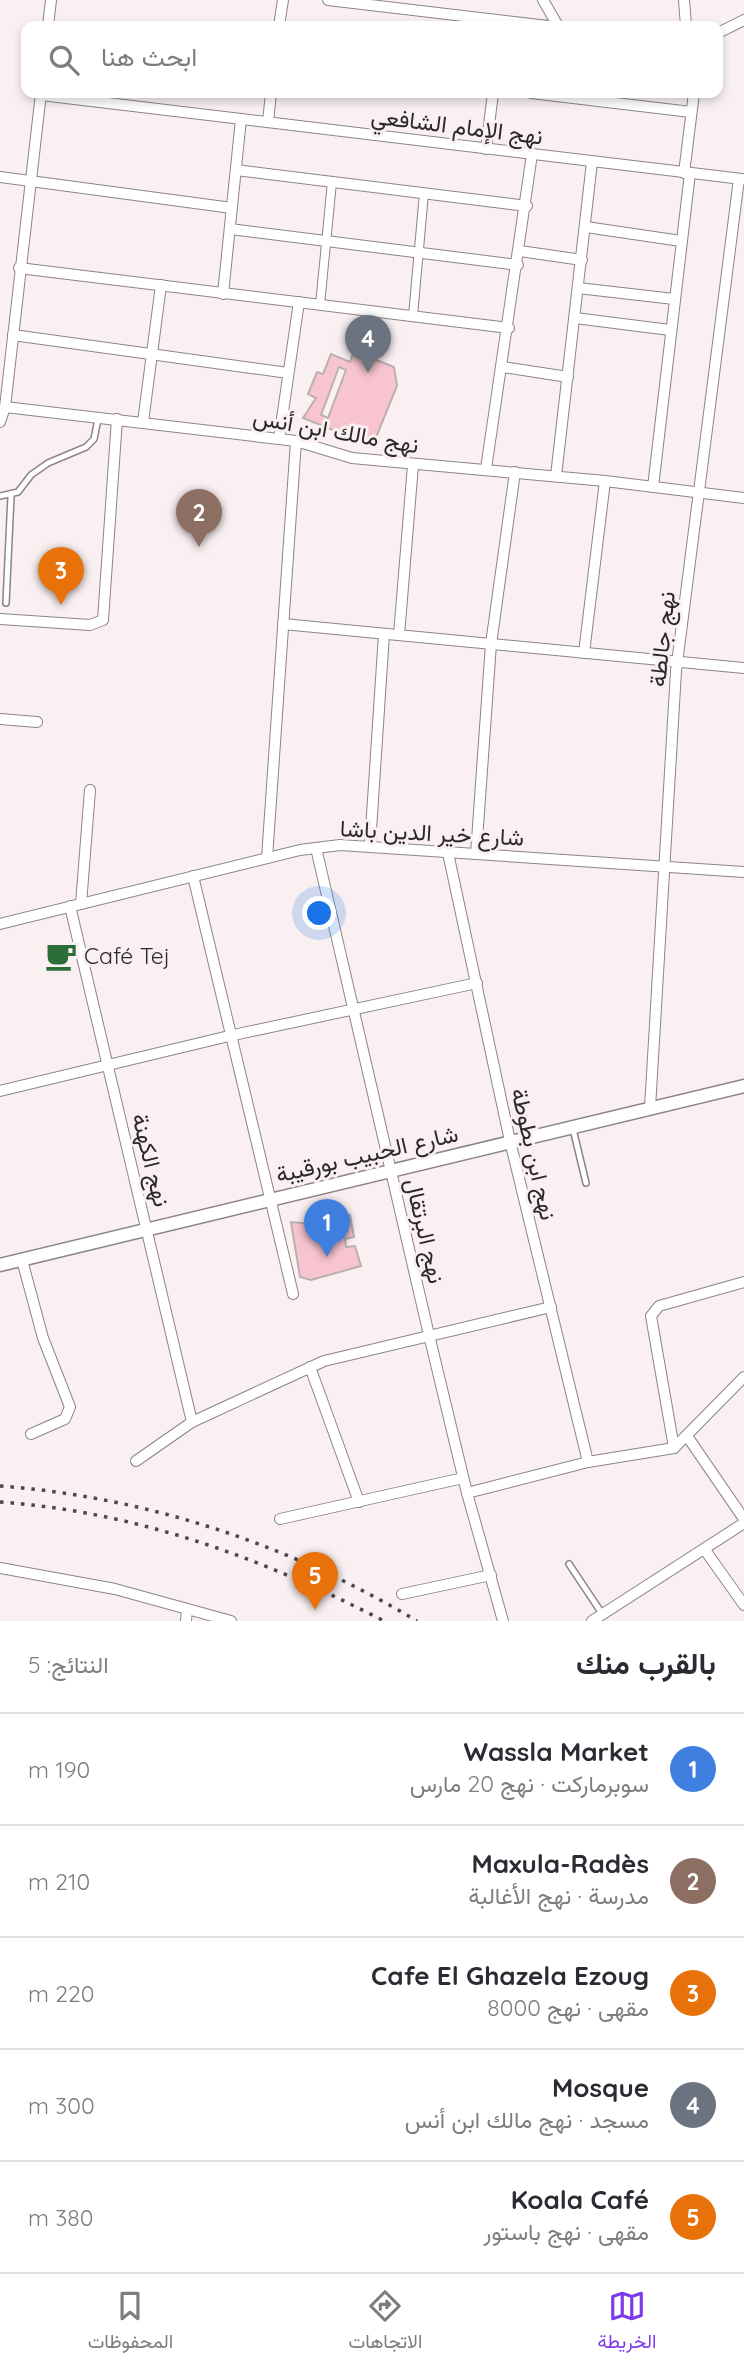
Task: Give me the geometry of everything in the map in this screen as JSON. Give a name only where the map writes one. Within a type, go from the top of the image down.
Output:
[{"type":"street","points":[[49,21],[51,0]]},
{"type":"street","points":[[280,21],[282,0]]},
{"type":"street","points":[[328,0],[481,21]]},
{"type":"street","points":[[543,0],[555,21]]},
{"type":"street","points":[[684,0],[686,21]]},
{"type":"street","points":[[723,30],[744,20]]},
{"type":"street","points":[[0,422],[5,407],[40,98]]},
{"type":"street","name":"نهج الإمام الشافعي","points":[[73,98],[741,179]]},
{"type":"street","points":[[268,122],[270,98]]},
{"type":"street","points":[[486,149],[492,98]]},
{"type":"street","points":[[573,98],[691,112]]},
{"type":"street","points":[[653,487],[681,241],[693,98]]},
{"type":"street","points":[[223,294],[241,119]]},
{"type":"street","points":[[486,469],[527,206],[532,154]]},
{"type":"street","points":[[556,476],[592,162]]},
{"type":"street","points":[[236,170],[527,206]]},
{"type":"street","points":[[0,177],[232,208]]},
{"type":"street","name":"نهج جالطة","points":[[650,1108],[663,866],[679,661],[697,496],[701,493],[741,179]]},
{"type":"street","points":[[320,304],[332,182]]},
{"type":"street","points":[[413,316],[424,193]]},
{"type":"street","points":[[586,227],[681,241]]},
{"type":"street","points":[[230,229],[518,265]]},
{"type":"street","points":[[520,251],[582,260]]},
{"type":"street","points":[[19,268],[509,328]]},
{"type":"street","points":[[143,422],[161,285]]},
{"type":"street","points":[[578,288],[674,299]]},
{"type":"street","points":[[279,439],[299,302]]},
{"type":"street","points":[[575,318],[670,330]]},
{"type":"street","points":[[13,335],[288,373]]},
{"type":"street","points":[[503,368],[568,377]]},
{"type":"street","name":"نهج مالك ابن أنس","points":[[5,407],[296,441],[352,458],[605,481],[744,498]]},
{"type":"street","points":[[0,619],[90,625],[103,620],[117,419]]},
{"type":"street","points":[[267,858],[296,441]]},
{"type":"street","points":[[399,635],[413,465]]},
{"type":"street","points":[[476,854],[491,644],[515,472]]},
{"type":"street","points":[[584,653],[605,481]]},
{"type":"street","points":[[283,624],[744,668]]},
{"type":"street","points":[[370,845],[384,634]]},
{"type":"street","points":[[0,719],[37,722]]},
{"type":"street","points":[[81,904],[90,790]]},
{"type":"street","name":"شارع خير الدين باشا","points":[[0,924],[316,848],[370,845],[448,853],[744,872]]},
{"type":"street","name":"نهج البرتقال","points":[[316,848],[467,1493],[503,1621]]},
{"type":"street","name":"نهج ابن بطوطة","points":[[448,853],[510,1141],[588,1462]]},
{"type":"street","points":[[193,876],[229,1036],[293,1294]]},
{"type":"street","name":"نهج الكهنة","points":[[70,906],[192,1422]]},
{"type":"street","points":[[0,1091],[229,1036],[477,983]]},
{"type":"street","name":"شارع الحبيب بورقيبة","points":[[0,1265],[744,1086]]},
{"type":"street","points":[[22,1260],[43,1338],[70,1407],[65,1419],[31,1434]]},
{"type":"street","points":[[674,1448],[651,1315],[659,1306],[744,1282]]},
{"type":"street","points":[[136,1461],[192,1422],[324,1361],[551,1307]]},
{"type":"street","points":[[310,1367],[359,1502]]},
{"type":"street","points":[[467,1493],[588,1462],[674,1448],[744,1377]]},
{"type":"street","points":[[592,1621],[705,1550],[744,1521],[687,1436]]},
{"type":"street","points":[[280,1519],[464,1478]]},
{"type":"street","points":[[705,1550],[744,1605]]},
{"type":"street","points":[[0,1568],[115,1590],[232,1621]]},
{"type":"street","points":[[402,1594],[491,1575]]},
{"type":"street","points":[[186,1621],[187,1609]]},
{"type":"lane","points":[[0,496],[11,496],[18,492],[31,475],[48,463],[86,447],[94,439],[98,419]]},
{"type":"lane","points":[[6,603],[11,496]]},
{"type":"lane","points":[[572,1126],[586,1183]]},
{"type":"lane","points":[[569,1564],[603,1615]]},
{"type":"building","points":[[354,351],[394,367],[397,386],[377,435],[365,443],[303,418],[316,398],[308,394],[317,372],[323,374],[331,354],[350,362]],"holes":[[[339,367],[346,370],[328,418],[321,415]]]},
{"type":"building","points":[[350,1215],[354,1237],[345,1239],[346,1247],[355,1246],[361,1266],[311,1280],[300,1277],[291,1222],[315,1224],[319,1227],[318,1221],[338,1223],[337,1219]]},
{"type":"railway","points":[[0,1486],[110,1501],[216,1529],[319,1569],[417,1621]]},
{"type":"railway","points":[[0,1502],[51,1507],[150,1527],[245,1558],[384,1621]]},
{"type":"place","name":"Mosque","points":[[368,373]]},
{"type":"place","name":"Maxula-Radès","points":[[199,547]]},
{"type":"place","name":"Cafe El Ghazela Ezoug","points":[[61,605]]},
{"type":"place","name":"Café Tej","points":[[61,956]]},
{"type":"place","name":"Wassla Market","points":[[327,1257]]},
{"type":"place","name":"Koala Café","points":[[315,1610]]}]
